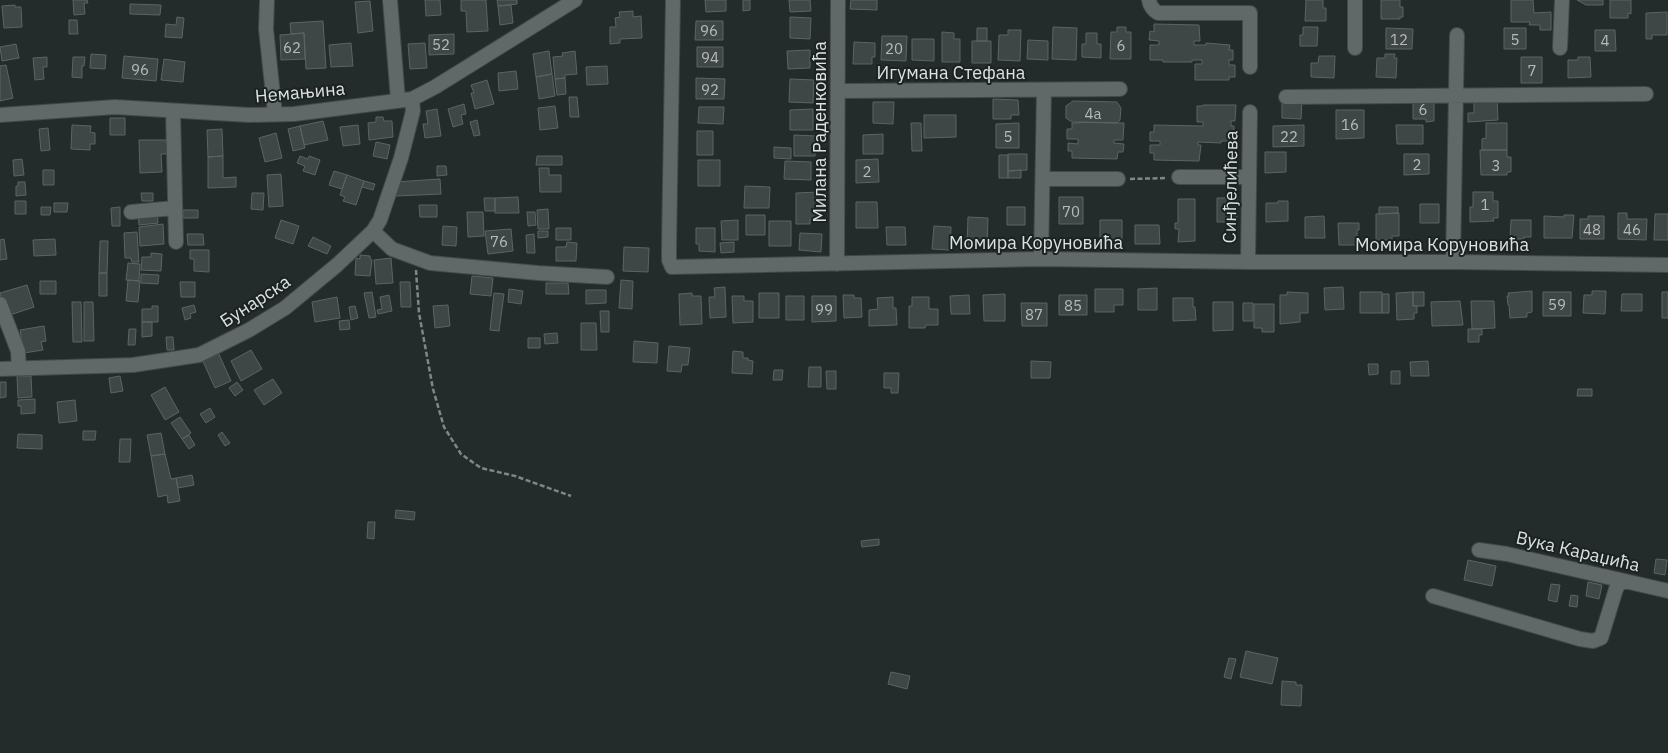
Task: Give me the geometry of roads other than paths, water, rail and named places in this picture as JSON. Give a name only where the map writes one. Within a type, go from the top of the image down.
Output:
[{"type":"street","points":[[266,0],[266,30],[275,114]]},
{"type":"street","name":"Бунарска","points":[[0,369],[133,365],[199,355],[249,330],[285,308],[337,265],[373,231],[380,220],[401,158],[412,111],[405,99],[390,0]]},
{"type":"street","name":"Немањина","points":[[0,115],[115,107],[249,115],[294,114],[405,99],[434,87],[575,0]]},
{"type":"street","name":"Момира Коруновића","points":[[673,0],[669,247],[669,260],[672,266],[1041,259],[1668,265]]},
{"type":"street","name":"Милана Раденковића","points":[[837,264],[838,0]]},
{"type":"street","points":[[1149,0],[1154,10],[1158,13],[1250,13],[1250,67]]},
{"type":"street","points":[[1355,0],[1355,48]]},
{"type":"street","points":[[1560,48],[1562,0]]},
{"type":"street","points":[[1453,262],[1457,35]]},
{"type":"street","points":[[1044,90],[1120,89]]},
{"type":"street","name":"Игумана Стефана","points":[[838,91],[1044,90],[1041,259]]},
{"type":"street","points":[[1286,97],[1646,94]]},
{"type":"street","points":[[173,111],[176,242]]},
{"type":"street","name":"Синђелићева","points":[[1248,262],[1250,112]]},
{"type":"street","points":[[1179,178],[1248,177]]},
{"type":"street","points":[[1043,179],[1118,180]]},
{"type":"street","points":[[131,212],[175,208]]},
{"type":"street","points":[[373,231],[392,249],[430,263],[538,274],[607,277]]},
{"type":"street","points":[[0,304],[18,351],[19,368]]},
{"type":"street","name":"Вука Караџића","points":[[1479,550],[1507,554],[1668,590]]},
{"type":"street","points":[[1432,596],[1580,639],[1594,641],[1601,638],[1620,580]]}]
